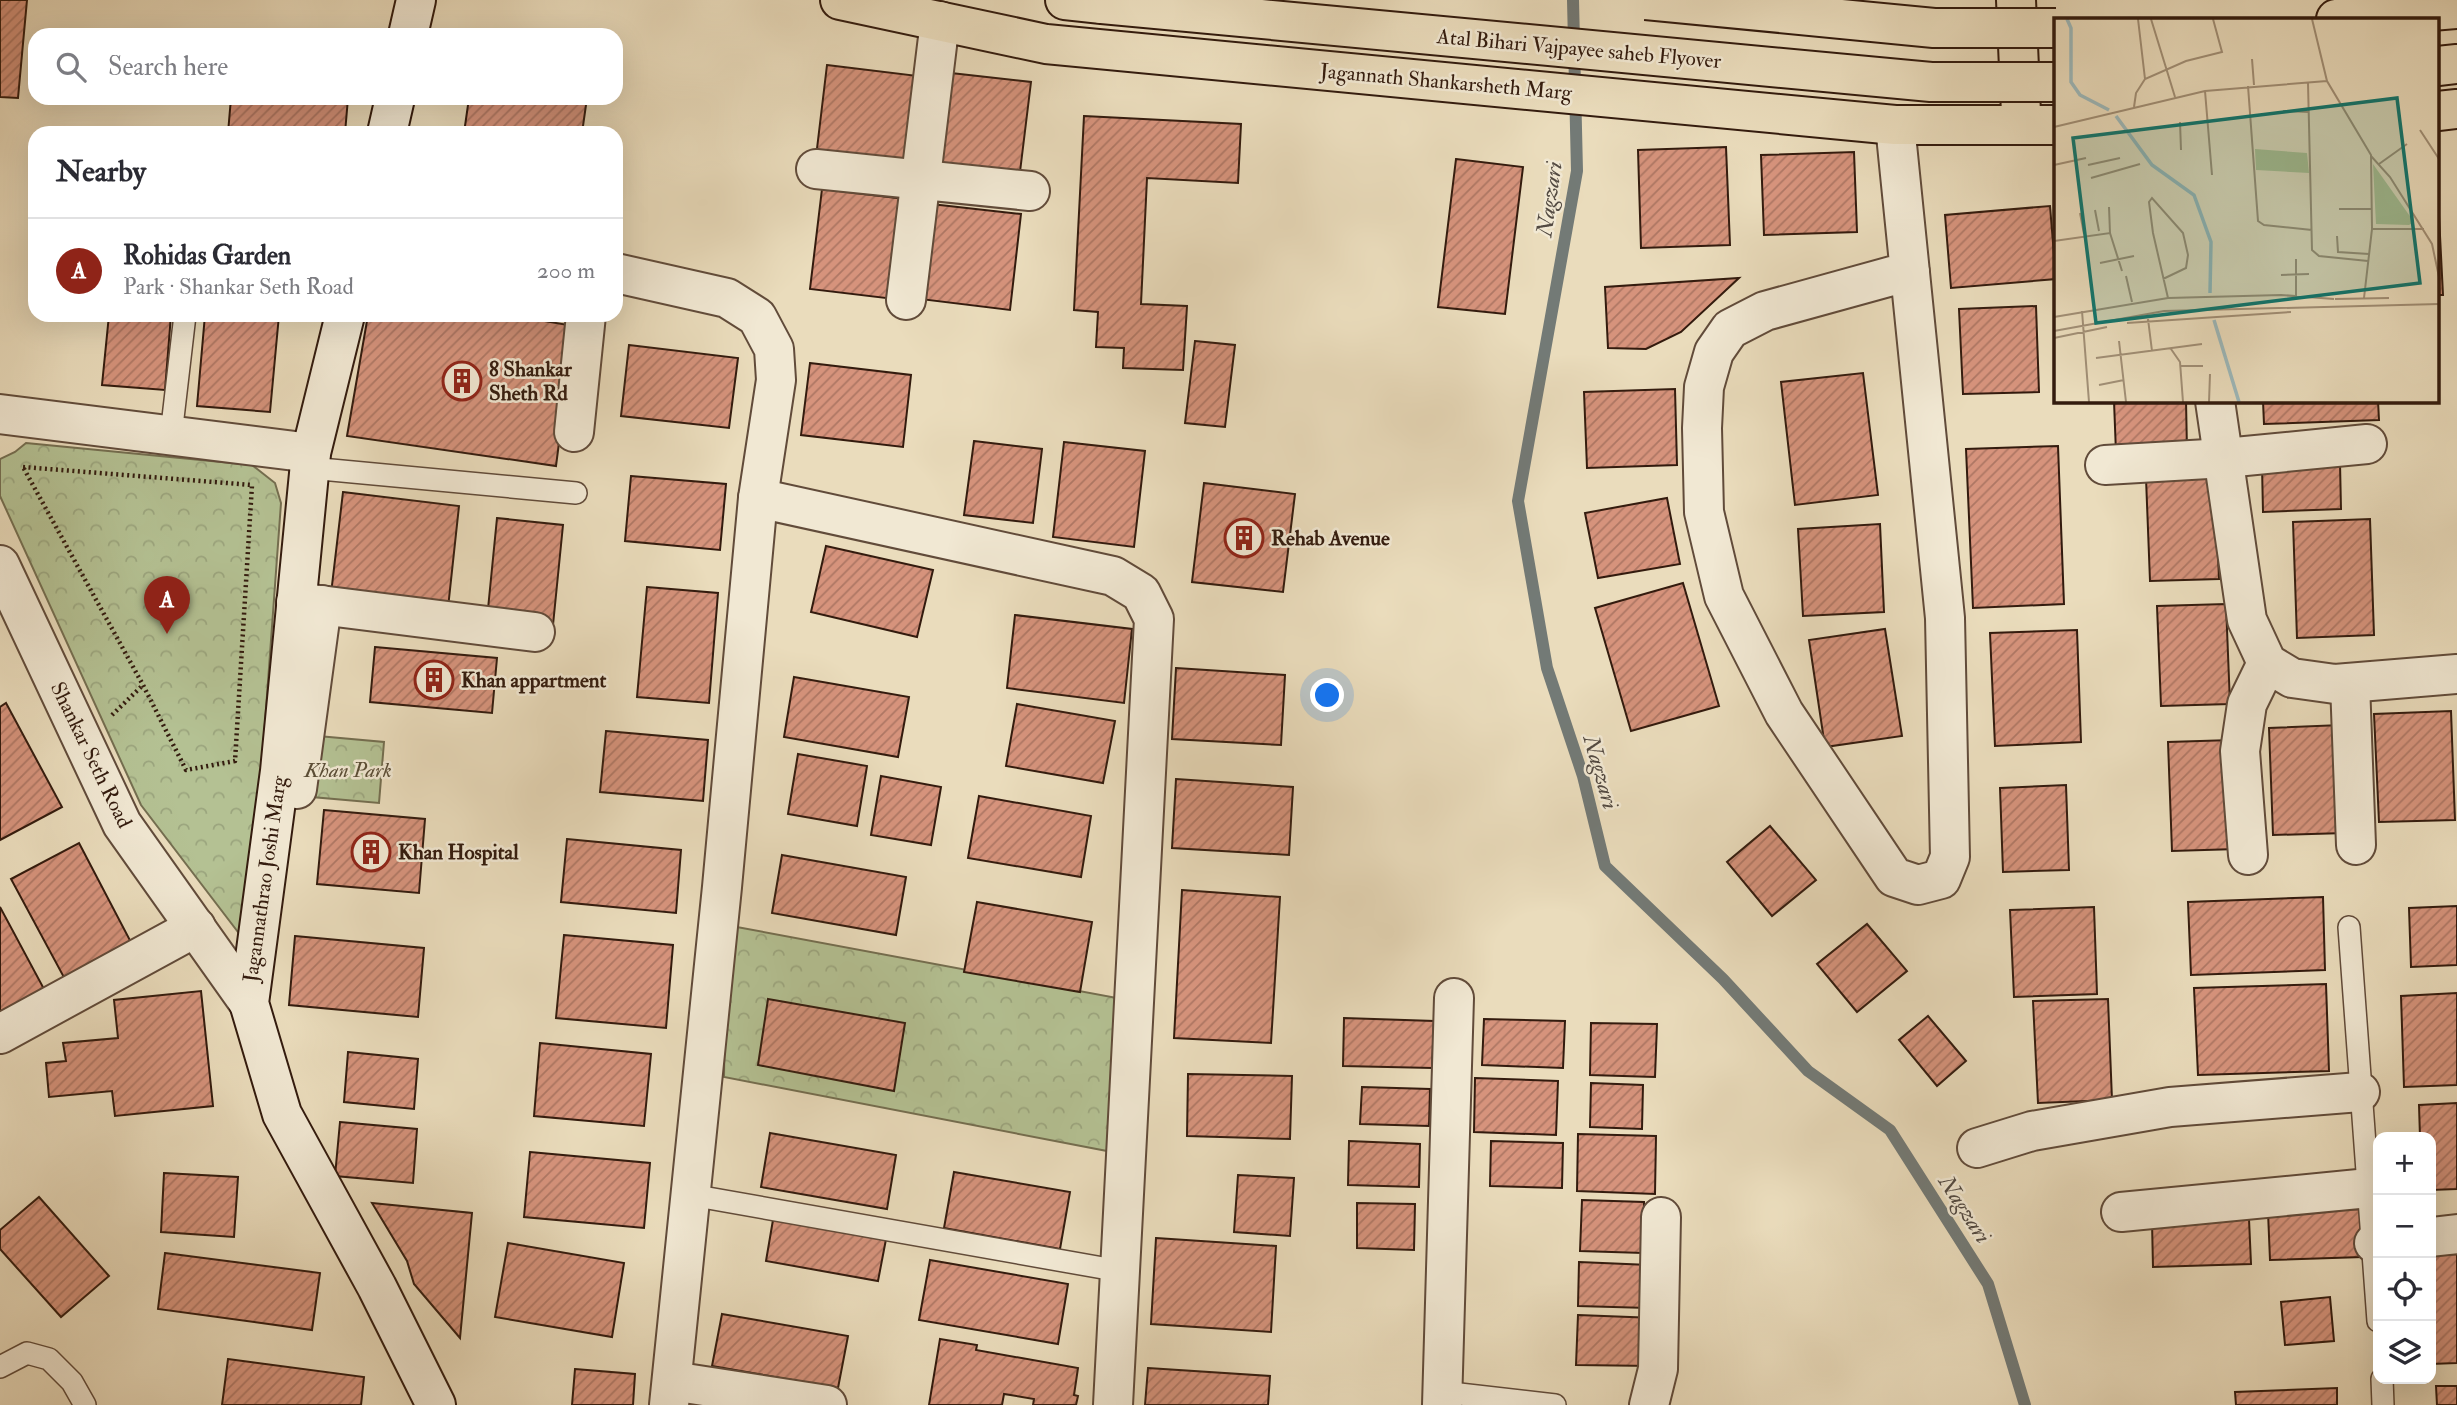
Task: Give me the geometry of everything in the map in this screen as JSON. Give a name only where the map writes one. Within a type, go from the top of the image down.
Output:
[{"type":"main road","name":"Jagannath Shankarsheth Marg","points":[[840,0],[1046,44],[1895,125],[2039,125]]},
{"type":"main road","points":[[1646,0],[1934,28],[2054,28]]},
{"type":"main road","points":[[2016,0],[2039,125]]},
{"type":"main road","name":"Atal Bihari Vajpayee saheb Flyover","points":[[1083,2],[1931,82],[2054,82]]},
{"type":"main road","points":[[2348,18],[2457,9]]},
{"type":"street","points":[[410,28],[416,0]]},
{"type":"street","points":[[906,300],[940,21]]},
{"type":"street","points":[[389,126],[393,105]]},
{"type":"street","points":[[1895,125],[1910,271],[1945,618],[1950,857],[1941,879],[1918,885],[1894,877],[1784,713],[1724,596],[1704,512],[1702,428],[1704,387],[1714,352],[1731,329],[1765,312],[1910,271]]},
{"type":"street","points":[[816,169],[1030,191]]},
{"type":"street","points":[[623,275],[727,298],[757,317],[774,349],[776,380],[758,498],[722,887],[670,1393],[827,1405]]},
{"type":"street","name":"Jagannathrao Joshi Marg","points":[[343,322],[311,461],[309,603],[280,771],[249,1003],[282,1114],[376,1287],[436,1405]]},
{"type":"street","points":[[574,432],[585,322]]},
{"type":"street","points":[[2215,402],[2247,620],[2267,663],[2292,678],[2335,684],[2457,674]]},
{"type":"street","points":[[0,414],[171,435],[311,461]]},
{"type":"street","points":[[2105,465],[2225,458],[2367,444]]},
{"type":"street","points":[[758,498],[1113,576],[1142,593],[1154,619],[1113,1405]]},
{"type":"street","name":"Shankar Seth Road","points":[[0,565],[122,824],[249,1003]]},
{"type":"street","points":[[297,789],[309,603],[535,632]]},
{"type":"street","points":[[2248,855],[2240,751],[2247,704],[2267,663]]},
{"type":"street","points":[[2350,683],[2356,845]]},
{"type":"street","points":[[0,1034],[196,928]]},
{"type":"street","points":[[1442,1398],[1454,998]]},
{"type":"street","points":[[1977,1148],[2032,1131],[2170,1107],[2360,1092]]},
{"type":"street","points":[[2121,1212],[2369,1188]]},
{"type":"street","points":[[1650,1405],[1658,1369],[1661,1217]]},
{"type":"street","points":[[2436,1236],[2457,1234]]},
{"type":"lane","points":[[171,435],[184,322]]},
{"type":"lane","points":[[311,461],[576,493]]},
{"type":"lane","points":[[2349,926],[2360,1092],[2373,1219]]},
{"type":"lane","points":[[691,1195],[1120,1271]]},
{"type":"lane","points":[[0,1367],[27,1353],[49,1359],[72,1382],[85,1405]]},
{"type":"lane","points":[[2382,1384],[2383,1405]]},
{"type":"lane","points":[[1442,1398],[1555,1405]]},
{"type":"path","points":[[23,467],[252,485],[235,761],[186,770],[143,685],[23,467]]},
{"type":"green space","points":[[26,443],[252,465],[275,483],[281,503],[262,764],[241,936],[141,805],[0,496],[0,459]]},
{"type":"green space","name":"Khan Park","points":[[318,736],[384,742],[379,803],[312,797]]},
{"type":"green space","points":[[726,925],[1117,998],[1107,1151],[724,1077]]},
{"type":"building","points":[[0,0],[27,0],[18,98],[0,97]]},
{"type":"building","points":[[827,65],[918,76],[907,167],[816,157]]},
{"type":"building","points":[[942,72],[1031,82],[1019,180],[930,169]]},
{"type":"building","points":[[230,105],[347,105],[346,126],[229,126]]},
{"type":"building","points":[[468,105],[586,105],[583,126],[465,126]]},
{"type":"building","points":[[1084,116],[1241,124],[1238,183],[1147,178],[1141,304],[1187,306],[1183,370],[1123,368],[1124,348],[1096,347],[1098,312],[1074,310]]},
{"type":"building","points":[[1726,147],[1730,245],[1641,248],[1638,150]]},
{"type":"building","points":[[1854,152],[1857,232],[1764,235],[1761,155]]},
{"type":"building","points":[[1456,159],[1523,167],[1505,314],[1438,307]]},
{"type":"building","points":[[822,189],[905,199],[894,299],[810,289]]},
{"type":"building","points":[[931,204],[1021,214],[1010,310],[920,299]]},
{"type":"building","points":[[2050,206],[2054,279],[1951,288],[1945,215]]},
{"type":"building","points":[[2440,236],[2443,295],[2440,295]]},
{"type":"building","points":[[1739,278],[1681,332],[1646,349],[1608,348],[1605,287]]},
{"type":"building","points":[[2036,306],[2039,392],[1963,394],[1959,309]]},
{"type":"building","points":[[108,322],[170,322],[165,390],[102,385]]},
{"type":"building","points":[[204,322],[278,322],[270,412],[197,406]]},
{"type":"building","name":"8 Shankar Sheth Rd","points":[[367,322],[550,322],[574,326],[556,466],[347,436]]},
{"type":"building","points":[[1195,341],[1235,345],[1225,427],[1185,423]]},
{"type":"building","points":[[629,345],[738,358],[729,428],[621,416]]},
{"type":"building","points":[[810,363],[911,375],[903,447],[801,435]]},
{"type":"building","points":[[1863,373],[1878,495],[1795,505],[1781,382]]},
{"type":"building","points":[[1675,389],[1677,465],[1587,468],[1584,392]]},
{"type":"building","points":[[2114,402],[2186,402],[2187,450],[2116,453]]},
{"type":"building","points":[[2263,402],[2378,402],[2379,420],[2264,424]]},
{"type":"building","points":[[974,441],[1042,449],[1033,523],[964,515]]},
{"type":"building","points":[[1064,442],[1145,451],[1134,547],[1053,537]]},
{"type":"building","points":[[2058,446],[2064,604],[1973,608],[1966,449]]},
{"type":"building","points":[[2340,463],[2341,509],[2263,512],[2262,466]]},
{"type":"building","points":[[631,476],[726,484],[720,550],[625,541]]},
{"type":"building","points":[[2215,476],[2219,579],[2150,581],[2146,478]]},
{"type":"building","name":"Rehab Avenue","points":[[1204,483],[1295,494],[1283,592],[1192,582]]},
{"type":"building","points":[[343,492],[459,506],[448,608],[331,594]]},
{"type":"building","points":[[1667,498],[1680,564],[1598,578],[1585,513]]},
{"type":"building","points":[[497,518],[563,525],[553,625],[487,619]]},
{"type":"building","points":[[2370,519],[2374,635],[2297,638],[2293,522]]},
{"type":"building","points":[[1880,524],[1884,612],[1803,616],[1798,529]]},
{"type":"building","points":[[826,546],[933,570],[917,637],[811,612]]},
{"type":"building","points":[[1683,583],[1719,706],[1631,731],[1595,608]]},
{"type":"building","points":[[647,587],[718,593],[709,703],[637,697]]},
{"type":"building","points":[[2226,604],[2230,704],[2161,706],[2157,606]]},
{"type":"building","points":[[1015,615],[1132,629],[1124,703],[1007,688]]},
{"type":"building","points":[[1885,629],[1902,736],[1825,747],[1809,640]]},
{"type":"building","points":[[2077,630],[2081,742],[1995,746],[1990,633]]},
{"type":"building","name":"Khan appartment","points":[[375,647],[497,658],[492,713],[370,702]]},
{"type":"building","points":[[1176,668],[1285,675],[1281,745],[1172,739]]},
{"type":"building","points":[[794,677],[909,697],[898,757],[784,737]]},
{"type":"building","points":[[6,703],[62,807],[0,840],[0,707]]},
{"type":"building","points":[[1017,704],[1115,721],[1103,783],[1006,766]]},
{"type":"building","points":[[2451,711],[2455,820],[2379,822],[2374,714]]},
{"type":"building","points":[[2341,725],[2345,833],[2273,835],[2269,728]]},
{"type":"building","points":[[606,731],[708,740],[703,801],[600,792]]},
{"type":"building","points":[[2232,740],[2237,849],[2172,851],[2168,742]]},
{"type":"building","points":[[798,754],[867,766],[857,826],[788,814]]},
{"type":"building","points":[[881,776],[941,787],[931,845],[871,835]]},
{"type":"building","points":[[1176,779],[1293,787],[1289,855],[1172,848]]},
{"type":"building","points":[[2066,785],[2069,870],[2003,872],[2000,788]]},
{"type":"building","points":[[979,796],[1091,816],[1081,877],[968,858]]},
{"type":"building","name":"Khan Hospital","points":[[324,810],[425,819],[419,893],[317,884]]},
{"type":"building","points":[[1770,826],[1816,880],[1772,916],[1727,862]]},
{"type":"building","points":[[567,839],[681,850],[676,913],[561,902]]},
{"type":"building","points":[[79,843],[134,948],[67,983],[11,879]]},
{"type":"building","points":[[782,855],[906,877],[896,935],[772,913]]},
{"type":"building","points":[[1182,890],[1280,897],[1271,1043],[1174,1038]]},
{"type":"building","points":[[2323,897],[2325,970],[2191,975],[2188,902]]},
{"type":"building","points":[[977,902],[1092,922],[1080,992],[964,972]]},
{"type":"building","points":[[2457,906],[2457,965],[2411,967],[2409,908]]},
{"type":"building","points":[[0,907],[44,989],[0,1012]]},
{"type":"building","points":[[2094,907],[2097,994],[2014,997],[2010,910]]},
{"type":"building","points":[[1867,924],[1907,971],[1857,1012],[1817,964]]},
{"type":"building","points":[[564,935],[673,945],[666,1028],[556,1018]]},
{"type":"building","points":[[295,936],[424,948],[418,1017],[289,1005]]},
{"type":"building","points":[[2326,984],[2329,1071],[2198,1075],[2194,988]]},
{"type":"building","points":[[201,991],[213,1106],[115,1116],[112,1091],[49,1097],[46,1063],[66,1061],[63,1043],[118,1038],[114,1000]]},
{"type":"building","points":[[2457,993],[2457,1085],[2404,1087],[2401,996]]},
{"type":"building","points":[[768,999],[905,1023],[894,1091],[758,1065]]},
{"type":"building","points":[[2108,999],[2112,1100],[2038,1103],[2033,1001]]},
{"type":"building","points":[[1928,1016],[1966,1061],[1937,1086],[1899,1040]]},
{"type":"building","points":[[1344,1018],[1434,1021],[1432,1068],[1343,1066]]},
{"type":"building","points":[[1484,1019],[1565,1021],[1563,1068],[1482,1065]]},
{"type":"building","points":[[1591,1023],[1657,1024],[1655,1077],[1590,1075]]},
{"type":"building","points":[[540,1043],[651,1054],[644,1126],[534,1116]]},
{"type":"building","points":[[348,1052],[418,1059],[414,1109],[344,1102]]},
{"type":"building","points":[[1188,1074],[1292,1076],[1290,1139],[1187,1136]]},
{"type":"building","points":[[1475,1078],[1558,1081],[1556,1135],[1474,1132]]},
{"type":"building","points":[[1591,1083],[1643,1085],[1642,1129],[1590,1127]]},
{"type":"building","points":[[1362,1087],[1430,1089],[1429,1126],[1360,1124]]},
{"type":"building","points":[[2457,1103],[2457,1189],[2436,1190],[2436,1132],[2420,1132],[2419,1105]]},
{"type":"building","points":[[340,1122],[417,1129],[413,1183],[335,1176]]},
{"type":"building","points":[[770,1133],[896,1155],[887,1209],[761,1187]]},
{"type":"building","points":[[1578,1134],[1656,1136],[1655,1194],[1577,1191]]},
{"type":"building","points":[[1349,1141],[1420,1144],[1419,1187],[1348,1185]]},
{"type":"building","points":[[1491,1141],[1563,1143],[1562,1188],[1490,1186]]},
{"type":"building","points":[[530,1152],[650,1163],[644,1228],[524,1217]]},
{"type":"building","points":[[954,1172],[1070,1192],[1060,1249],[944,1228]]},
{"type":"building","points":[[164,1173],[238,1177],[234,1237],[161,1232]]},
{"type":"building","points":[[1238,1175],[1294,1178],[1290,1236],[1234,1232]]},
{"type":"building","points":[[39,1197],[109,1276],[61,1317],[0,1249],[0,1230]]},
{"type":"building","points":[[1582,1200],[1644,1202],[1643,1253],[1580,1251]]},
{"type":"building","points":[[372,1203],[472,1213],[460,1338],[414,1284],[407,1261]]},
{"type":"building","points":[[1357,1203],[1415,1204],[1414,1250],[1357,1248]]},
{"type":"building","points":[[2360,1209],[2362,1257],[2270,1260],[2268,1212]]},
{"type":"building","points":[[774,1214],[887,1234],[878,1281],[766,1261]]},
{"type":"building","points":[[2249,1219],[2251,1264],[2153,1267],[2152,1222]]},
{"type":"building","points":[[1156,1238],[1276,1246],[1271,1332],[1151,1324]]},
{"type":"building","points":[[508,1243],[624,1263],[612,1337],[495,1317]]},
{"type":"building","points":[[165,1253],[320,1273],[312,1330],[158,1309]]},
{"type":"building","points":[[2457,1254],[2457,1363],[2436,1364],[2436,1255]]},
{"type":"building","points":[[930,1260],[1068,1284],[1058,1344],[919,1320]]},
{"type":"building","points":[[1579,1262],[1649,1265],[1648,1308],[1578,1306]]},
{"type":"building","points":[[2330,1297],[2334,1341],[2285,1345],[2281,1302]]},
{"type":"building","points":[[722,1314],[848,1336],[838,1388],[712,1366]]},
{"type":"building","points":[[1578,1315],[1655,1318],[1653,1366],[1576,1365]]},
{"type":"building","points":[[940,1339],[977,1345],[976,1350],[1078,1368],[1074,1395],[1078,1396],[1076,1405],[1033,1405],[1034,1399],[1004,1394],[1002,1405],[929,1405]]},
{"type":"building","points":[[228,1359],[364,1377],[361,1405],[222,1405]]},
{"type":"building","points":[[1148,1368],[1270,1376],[1268,1405],[1145,1405]]},
{"type":"building","points":[[575,1369],[635,1374],[633,1405],[572,1405]]},
{"type":"building","points":[[2436,1386],[2457,1386],[2457,1405],[2437,1405]]},
{"type":"building","points":[[2337,1388],[2337,1405],[2236,1405],[2235,1392]]},
{"type":"waterway","name":"Nagzari","points":[[1573,0],[1577,171],[1518,501],[1547,668],[1583,776],[1605,866],[1723,979],[1808,1071],[1890,1130],[1988,1284],[2025,1405]]},
{"type":"place","name":"8 Shankar Sheth Rd","points":[[462,381]]},
{"type":"place","name":"Rehab Avenue","points":[[1244,538]]},
{"type":"place","name":"Rohidas Garden","points":[[167,634]]},
{"type":"place","name":"Khan appartment","points":[[434,680]]},
{"type":"place","name":"Khan Hospital","points":[[371,852]]}]
